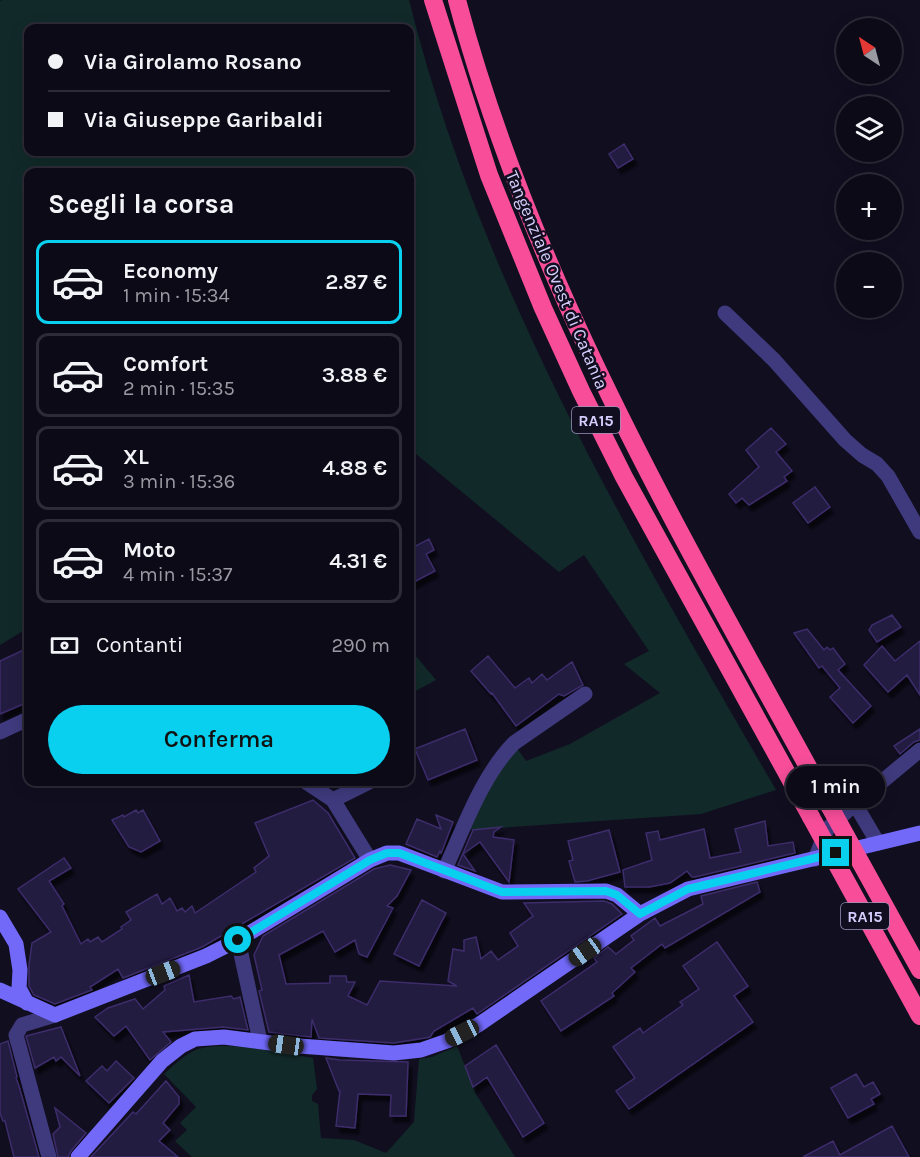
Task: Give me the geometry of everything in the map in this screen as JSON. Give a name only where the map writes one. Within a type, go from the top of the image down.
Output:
[{"type":"highway","name":"Tangenziale Ovest di Catania","points":[[433,0],[489,175],[543,308],[581,391],[624,477],[920,1016]]},
{"type":"highway","name":"Tangenziale Ovest di Catania","points":[[457,0],[511,167],[564,300],[602,383],[644,465],[920,970]]},
{"type":"main road","points":[[78,1157],[162,1061],[181,1046],[195,1040],[224,1037],[394,1053],[421,1050],[447,1041],[478,1025],[640,914],[688,889],[920,833]]},
{"type":"main road","points":[[0,990],[55,1015],[206,956],[238,940],[370,860],[387,853],[399,853],[502,892],[606,891],[617,895],[640,914]]},
{"type":"main road","points":[[0,917],[16,944],[20,970],[19,988],[27,1003]]},
{"type":"street","points":[[725,312],[774,360],[845,440],[877,464],[888,476],[920,532]]},
{"type":"street","points":[[444,871],[485,784],[507,750],[514,742],[585,694]]},
{"type":"street","points":[[0,732],[24,721]]},
{"type":"street","points":[[815,859],[827,829],[920,750]]},
{"type":"street","points":[[312,786],[333,800],[370,860]]},
{"type":"street","points":[[333,800],[361,786]]},
{"type":"street","points":[[855,804],[878,843]]},
{"type":"street","points":[[238,940],[260,1041]]},
{"type":"street","points":[[49,1157],[15,1035],[22,1025],[55,1015]]},
{"type":"green space","points":[[409,0],[439,105],[476,208],[518,309],[615,505],[667,601],[776,790],[701,814],[469,830],[491,784],[517,748],[526,761],[570,744],[660,693],[624,664],[649,651],[584,555],[559,572],[414,452],[414,168],[24,168],[24,630],[0,645],[0,1]]},
{"type":"green space","points":[[414,654],[436,680],[414,692]]},
{"type":"green space","points":[[457,1046],[476,1094],[515,1157],[192,1157],[175,1141],[187,1130],[180,1123],[196,1107],[164,1074],[184,1057],[198,1049],[239,1047],[313,1058],[317,1089],[312,1095],[312,1101],[318,1104],[321,1138],[354,1140],[386,1153],[414,1122],[419,1059],[432,1057]]},
{"type":"building","points":[[624,144],[633,159],[618,168],[609,154]]},
{"type":"building","points":[[771,428],[786,444],[776,452],[792,471],[784,477],[787,481],[749,505],[742,498],[736,503],[729,494],[759,467],[746,450]]},
{"type":"building","points":[[815,487],[830,507],[808,523],[793,503]]},
{"type":"building","points":[[429,539],[434,550],[426,554],[435,571],[414,582],[414,547]]},
{"type":"building","points":[[892,615],[901,627],[877,642],[869,630],[872,625]]},
{"type":"building","points":[[807,629],[824,650],[827,647],[830,650],[833,648],[845,664],[838,670],[871,706],[853,723],[830,697],[840,688],[822,666],[819,668],[794,633]]},
{"type":"building","points":[[920,641],[920,695],[907,675],[888,692],[864,665],[882,646],[895,661]]},
{"type":"building","points":[[24,650],[24,704],[0,714],[0,661]]},
{"type":"building","points":[[488,656],[515,688],[529,678],[532,683],[542,674],[547,680],[572,662],[583,685],[564,696],[559,694],[516,726],[492,693],[471,671]]},
{"type":"building","points":[[465,729],[477,760],[428,780],[415,749]]},
{"type":"building","points":[[920,729],[920,740],[914,742],[900,754],[894,746]]},
{"type":"building","points":[[313,800],[328,813],[355,858],[202,947],[123,978],[118,969],[90,987],[92,990],[55,1004],[34,995],[29,986],[32,943],[51,932],[18,889],[64,858],[71,868],[49,881],[64,904],[62,906],[81,944],[88,939],[90,942],[98,937],[102,942],[131,920],[126,912],[157,894],[162,904],[170,898],[177,911],[182,908],[185,912],[192,906],[195,913],[204,907],[256,872],[254,868],[269,856],[255,823]]},
{"type":"building","points":[[136,810],[138,813],[143,810],[160,841],[141,852],[129,847],[112,820],[123,815],[124,817]]},
{"type":"building","points":[[436,815],[453,822],[442,851],[437,857],[406,844],[417,819],[441,829]]},
{"type":"building","points":[[765,821],[768,846],[793,842],[795,853],[695,877],[687,871],[670,883],[649,887],[625,887],[623,870],[652,860],[646,833],[658,831],[660,840],[704,829],[710,858],[741,852],[735,829]]},
{"type":"building","points":[[501,827],[494,832],[493,837],[514,840],[509,882],[480,842],[463,854],[475,871],[458,865],[473,830]]},
{"type":"building","points":[[609,830],[620,872],[575,882],[569,861],[573,860],[568,841]]},
{"type":"building","points":[[390,865],[411,870],[397,896],[387,906],[393,908],[367,957],[359,954],[355,940],[335,952],[323,931],[279,955],[286,984],[330,983],[330,976],[346,976],[347,982],[355,982],[348,996],[367,1005],[380,981],[457,986],[448,981],[453,949],[464,951],[464,940],[476,937],[481,959],[491,951],[498,960],[518,946],[510,933],[533,916],[524,903],[604,901],[612,904],[622,914],[477,1014],[473,1008],[434,1031],[430,1037],[394,1043],[319,1038],[312,1019],[311,1037],[269,1032],[259,991],[262,990],[254,955],[263,936],[374,869]]},
{"type":"building","points":[[757,882],[760,892],[665,948],[662,944],[631,968],[635,972],[612,993],[614,996],[561,1031],[541,1001],[597,962],[594,958],[608,947],[616,954],[634,940],[631,936],[655,918],[660,926],[703,904],[701,896]]},
{"type":"building","points":[[422,900],[446,913],[419,966],[394,954]]},
{"type":"building","points":[[717,942],[748,986],[734,996],[753,1022],[629,1109],[616,1091],[635,1078],[613,1047],[640,1028],[643,1033],[683,1005],[680,1002],[699,989],[683,966]]},
{"type":"building","points":[[189,975],[194,1002],[231,996],[234,999],[240,997],[248,1030],[223,1027],[163,1032],[171,1042],[150,1060],[126,1026],[114,1036],[95,1017],[108,1008],[135,999],[143,1009],[165,990],[164,986]]},
{"type":"building","points":[[61,1027],[80,1076],[61,1057],[56,1061],[54,1057],[35,1068],[26,1036]]},
{"type":"building","points":[[8,1041],[16,1078],[39,1157],[14,1157],[5,1121],[0,1113],[0,1044]]},
{"type":"building","points":[[496,1045],[544,1123],[523,1137],[487,1077],[473,1087],[465,1066]]},
{"type":"building","points":[[326,1058],[408,1062],[406,1116],[390,1116],[391,1095],[358,1094],[355,1128],[336,1126],[340,1091]]},
{"type":"building","points":[[116,1061],[134,1078],[109,1103],[86,1081],[102,1066],[107,1071]]},
{"type":"building","points":[[856,1074],[864,1087],[873,1082],[880,1094],[871,1099],[874,1104],[848,1118],[831,1088]]},
{"type":"building","points":[[166,1081],[179,1097],[179,1104],[163,1123],[170,1130],[159,1141],[178,1157],[91,1157],[133,1112],[136,1114]]},
{"type":"building","points":[[55,1108],[86,1133],[68,1157],[58,1157],[53,1134],[60,1127]]},
{"type":"building","points":[[892,1126],[909,1157],[803,1157],[833,1141],[840,1155]]},
{"type":"route","points":[[238,940],[370,860],[387,853],[399,853],[502,892],[606,891],[617,895],[640,914],[688,889],[836,853]]}]
